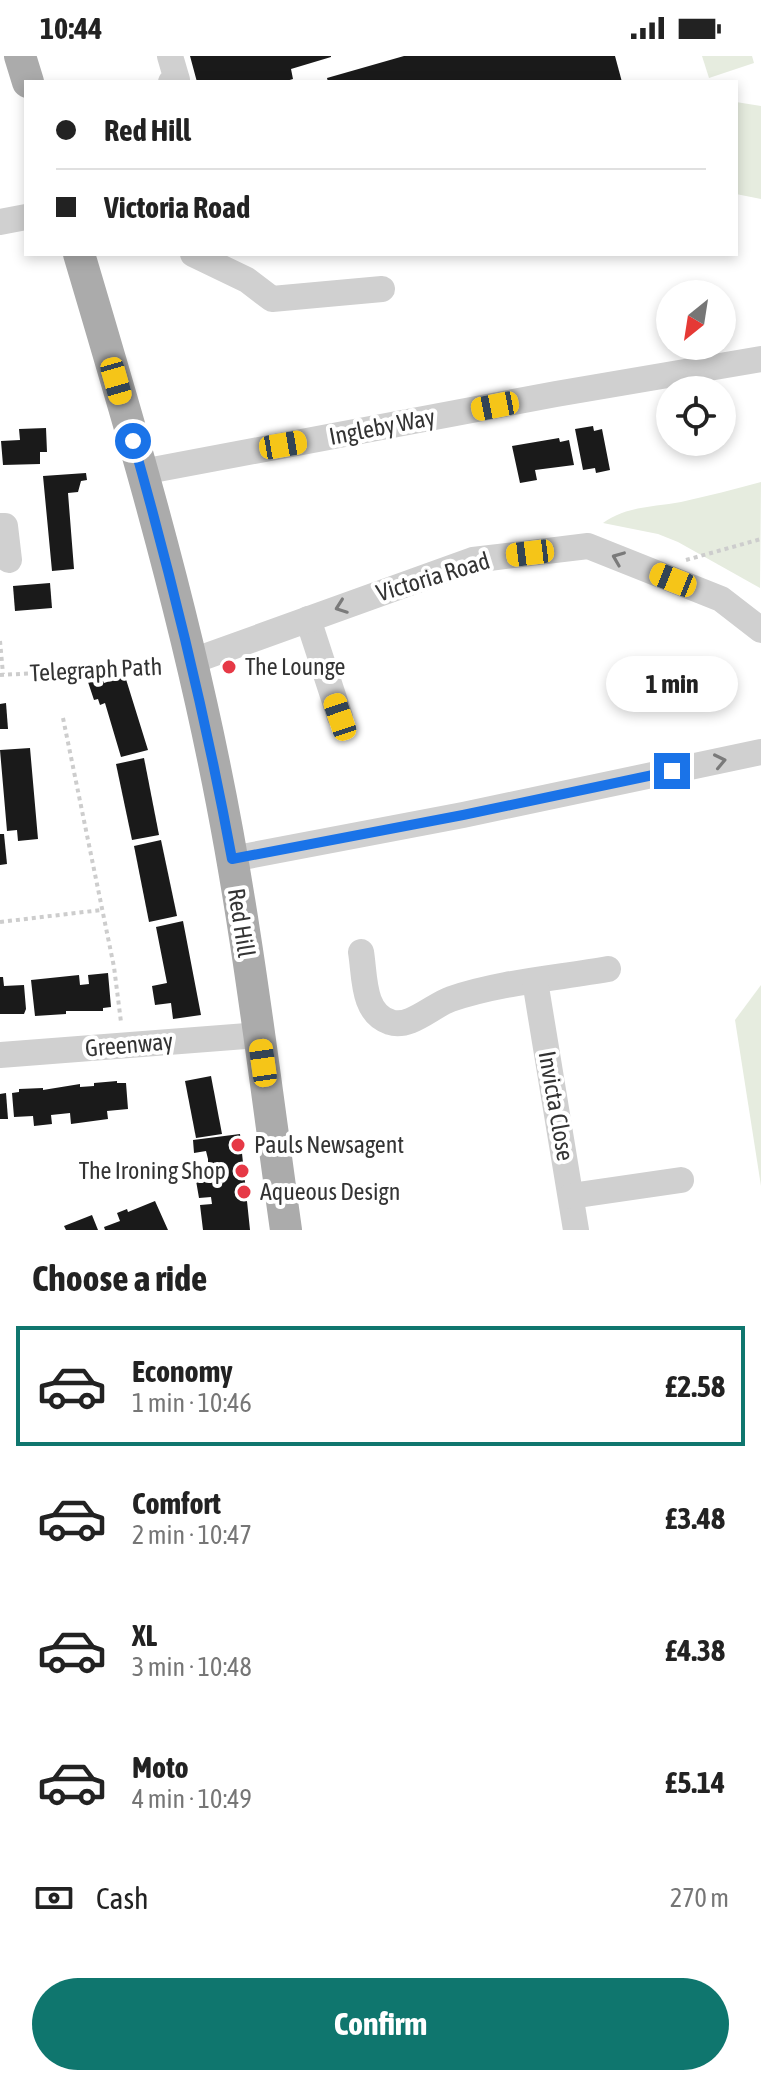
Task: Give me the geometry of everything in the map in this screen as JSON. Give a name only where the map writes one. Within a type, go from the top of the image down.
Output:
[{"type":"main road","points":[[20,56],[27,80]]},
{"type":"main road","name":"Red Hill","points":[[80,256],[142,472],[214,762],[232,859],[286,1230]]},
{"type":"street","points":[[170,56],[177,80]]},
{"type":"street","points":[[0,222],[24,217]]},
{"type":"street","points":[[197,256],[247,280],[272,299],[382,289]]},
{"type":"street","name":"Ingleby Way","points":[[142,472],[761,359]]},
{"type":"street","points":[[0,526],[5,526],[9,560]]},
{"type":"street","name":"Victoria Road","points":[[191,663],[473,560],[588,546],[721,599],[761,630]]},
{"type":"street","points":[[308,619],[340,717]]},
{"type":"street","points":[[232,859],[463,815],[761,752]]},
{"type":"street","points":[[361,952],[369,1002],[381,1017],[398,1024],[449,1000],[608,969]]},
{"type":"street","name":"Invicta Close","points":[[535,981],[576,1230]]},
{"type":"street","name":"Greenway","points":[[0,1055],[259,1035]]},
{"type":"street","points":[[571,1196],[681,1180]]},
{"type":"path","points":[[648,570],[761,539]]},
{"type":"path","points":[[0,641],[2,674]]},
{"type":"path","name":"Telegraph Path","points":[[2,674],[191,663]]},
{"type":"path","points":[[63,718],[114,967],[124,1045]]},
{"type":"path","points":[[0,922],[101,910]]},
{"type":"shaded area","points":[[702,56],[752,56],[754,63],[709,78]]},
{"type":"shaded area","points":[[738,102],[761,106],[761,199],[738,194]]},
{"type":"shaded area","points":[[761,482],[760,588],[678,542],[658,534],[603,523],[631,510],[681,502]]},
{"type":"shaded area","points":[[761,985],[761,1186],[735,1020]]},
{"type":"building","points":[[190,56],[331,56],[291,69],[293,79],[290,80],[196,80]]},
{"type":"building","points":[[404,56],[615,56],[621,80],[328,80]]},
{"type":"building","points":[[593,426],[594,431],[602,429],[610,470],[596,473],[595,468],[583,470],[575,429]]},
{"type":"building","points":[[46,428],[47,452],[40,452],[40,464],[3,465],[1,441],[20,440],[19,429]]},
{"type":"building","points":[[559,438],[560,442],[569,440],[574,465],[535,470],[537,480],[520,483],[512,446]]},
{"type":"building","points":[[86,473],[87,480],[81,481],[78,492],[68,493],[74,569],[52,571],[43,476]]},
{"type":"building","points":[[50,583],[52,608],[15,611],[13,586]]},
{"type":"building","points":[[102,674],[104,683],[125,676],[148,750],[121,757],[105,703],[100,705],[98,699],[94,700],[87,679]]},
{"type":"building","points":[[6,703],[8,729],[0,729],[0,704]]},
{"type":"building","points":[[30,748],[38,839],[18,841],[17,830],[7,831],[0,750]]},
{"type":"building","points":[[144,758],[159,835],[132,840],[116,764]]},
{"type":"building","points":[[0,834],[4,834],[7,864],[0,865]]},
{"type":"building","points":[[161,840],[177,916],[149,922],[134,846]]},
{"type":"building","points":[[183,921],[201,1015],[173,1019],[171,1003],[155,1005],[152,986],[167,983],[156,927]]},
{"type":"building","points":[[108,973],[111,1007],[103,1008],[103,1011],[66,1011],[66,1014],[35,1016],[31,980],[79,975],[80,985],[89,984],[88,975]]},
{"type":"building","points":[[0,977],[3,977],[4,986],[24,985],[24,1014],[0,1014]]},
{"type":"building","points":[[211,1076],[222,1134],[196,1138],[185,1081]]},
{"type":"building","points":[[94,1083],[126,1083],[128,1109],[107,1111],[108,1119],[71,1124],[70,1113],[51,1115],[52,1124],[34,1126],[33,1116],[14,1117],[12,1093],[19,1092],[19,1089],[43,1090],[80,1084],[80,1087],[94,1086]]},
{"type":"building","points":[[6,1093],[8,1119],[0,1119],[0,1094]]},
{"type":"building","points":[[240,1134],[250,1230],[203,1230],[200,1205],[212,1204],[211,1197],[199,1198],[194,1169],[208,1167],[208,1159],[206,1151],[194,1153],[193,1140]]},
{"type":"building","points":[[155,1201],[168,1230],[105,1230],[104,1227],[120,1221],[117,1213]]},
{"type":"building","points":[[92,1215],[98,1230],[66,1230],[64,1226]]},
{"type":"place","name":"The Lounge","points":[[229,667]]},
{"type":"place","name":"Pauls Newsagent","points":[[238,1145]]},
{"type":"place","name":"The Ironing Shop","points":[[242,1171]]},
{"type":"place","name":"Aqueous Design","points":[[244,1192]]},
{"type":"route","points":[[133,441],[214,762],[232,859],[672,771]]}]
